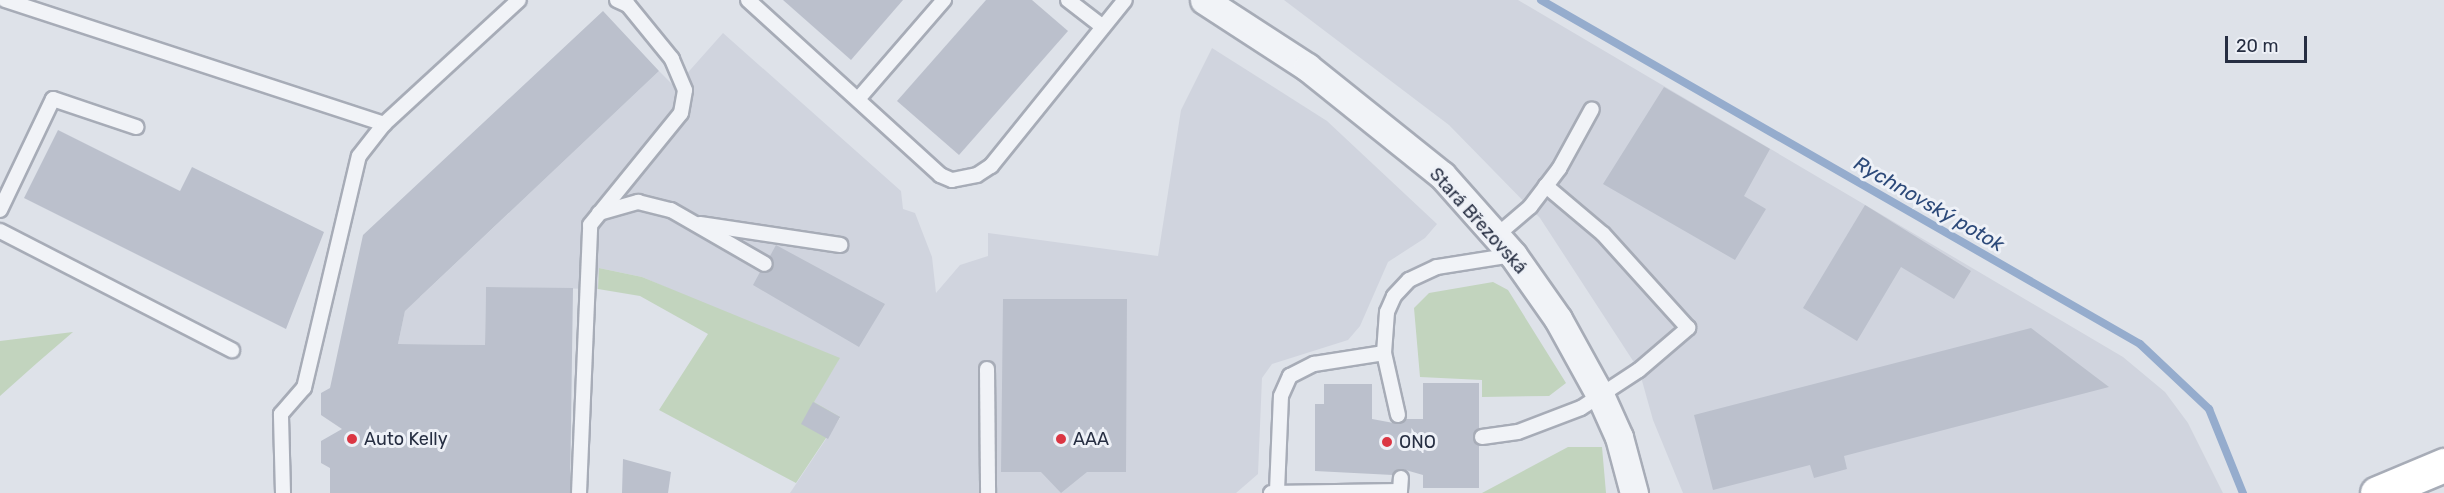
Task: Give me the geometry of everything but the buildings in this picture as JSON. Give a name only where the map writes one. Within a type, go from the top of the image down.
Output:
[{"type":"main road","points":[[2378,493],[2444,465]]},
{"type":"street","name":"Stará Březovská","points":[[1204,0],[1307,67],[1442,175],[1505,246],[1558,319],[1601,397],[1619,437],[1634,493]]},
{"type":"lane","points":[[5,0],[384,124]]},
{"type":"lane","points":[[283,493],[281,414],[304,388],[346,197],[359,156],[384,124],[519,0]]},
{"type":"lane","points":[[579,493],[590,225],[681,113],[685,90],[672,59],[628,5],[617,0]]},
{"type":"lane","points":[[859,98],[944,0]]},
{"type":"lane","points":[[1068,0],[1103,27]]},
{"type":"lane","points":[[754,2],[940,174],[952,180],[977,175],[991,166],[1125,0]]},
{"type":"lane","points":[[0,210],[52,99],[136,127]]},
{"type":"lane","points":[[1398,415],[1384,353],[1387,312],[1409,280],[1437,267],[1505,246],[1546,186],[1592,109]]},
{"type":"lane","points":[[1482,437],[1548,423],[1601,397],[1688,328],[1602,234],[1546,186]]},
{"type":"lane","points":[[599,213],[638,202],[671,210],[765,264]]},
{"type":"lane","points":[[692,223],[840,245]]},
{"type":"lane","points":[[0,231],[231,350]]},
{"type":"lane","points":[[1384,353],[1314,364],[1290,376],[1281,396],[1274,492],[1400,491],[1401,478]]},
{"type":"lane","points":[[987,369],[988,493]]},
{"type":"shaded area","points":[[1284,0],[1518,0],[2123,357],[2165,392],[2188,423],[2223,493],[1683,493],[1653,420],[1639,370],[1540,218],[1449,125]]},
{"type":"shaded area","points":[[723,33],[901,191],[903,209],[915,213],[932,257],[936,293],[960,265],[988,256],[988,233],[1158,256],[1181,110],[1212,48],[1327,121],[1437,224],[1425,238],[1388,262],[1360,326],[1348,340],[1272,364],[1262,378],[1258,474],[1236,493],[790,493],[840,418],[813,402],[838,361],[642,277],[599,268],[598,289],[486,287],[485,345],[398,344],[410,287],[420,297],[659,71],[675,87]]},
{"type":"green space","points":[[599,268],[642,277],[840,358],[814,402],[840,417],[796,483],[659,410],[708,334],[640,296],[598,289]]},
{"type":"green space","points":[[1493,282],[1508,290],[1566,383],[1549,396],[1482,397],[1482,380],[1420,377],[1414,308],[1429,293]]},
{"type":"green space","points":[[73,332],[37,363],[0,396],[0,341]]},
{"type":"green space","points":[[1568,447],[1602,447],[1606,493],[1482,493]]},
{"type":"waterway","name":"Rychnovský potok","points":[[1541,0],[2140,344],[2209,409],[2243,493]]},
{"type":"place","name":"Auto Kelly","points":[[352,439]]},
{"type":"place","name":"AAA","points":[[1061,439]]},
{"type":"place","name":"ONO","points":[[1387,442]]}]
